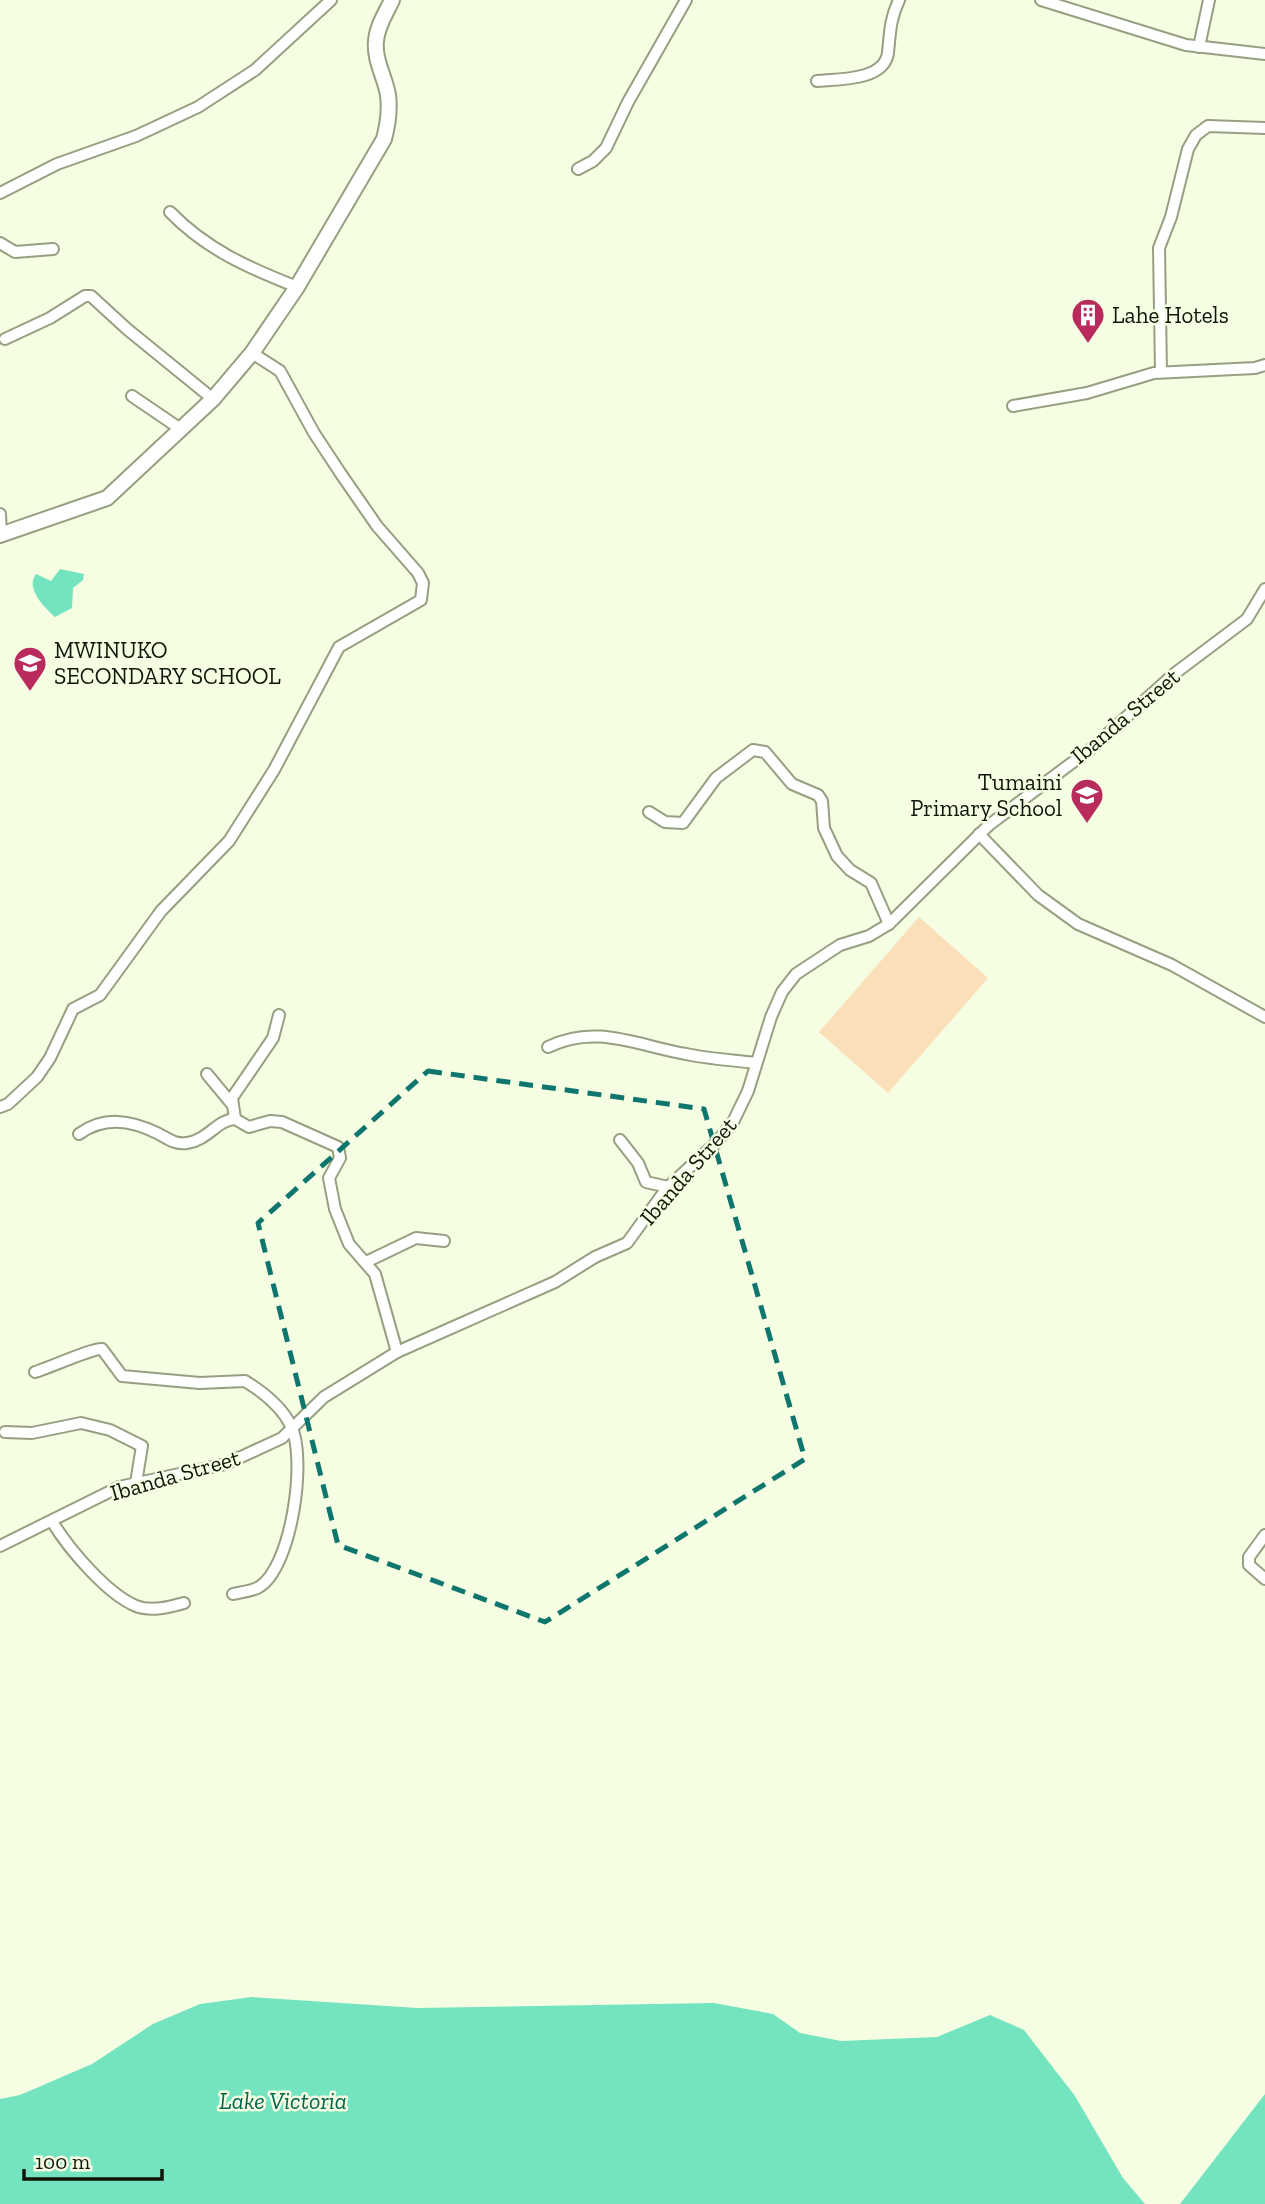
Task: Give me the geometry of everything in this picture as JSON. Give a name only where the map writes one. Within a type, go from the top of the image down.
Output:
[{"type":"street","points":[[0,193],[57,164],[136,136],[198,107],[254,70],[331,0]]},
{"type":"street","points":[[0,514],[0,534],[107,498],[214,399],[252,353],[297,288],[384,139],[388,94],[376,56],[376,41],[392,0]]},
{"type":"street","points":[[578,169],[593,161],[606,148],[628,102],[686,0]]},
{"type":"street","points":[[817,81],[865,74],[884,64],[888,55],[890,22],[899,0]]},
{"type":"street","points":[[1041,0],[1199,47],[1265,54]]},
{"type":"street","points":[[1199,47],[1209,0]]},
{"type":"street","points":[[1161,372],[1159,248],[1171,217],[1188,149],[1196,135],[1207,127],[1265,128]]},
{"type":"street","points":[[170,212],[215,250],[249,269],[297,288]]},
{"type":"street","points":[[0,243],[15,252],[53,249]]},
{"type":"street","points":[[5,339],[50,318],[85,296],[91,296],[127,330],[214,399]]},
{"type":"street","points":[[0,1107],[8,1104],[37,1077],[55,1048],[73,1009],[100,995],[161,911],[229,841],[274,770],[339,646],[421,600],[423,583],[418,573],[377,526],[367,507],[341,474],[314,433],[280,371],[252,353]]},
{"type":"street","points":[[1013,406],[1087,393],[1136,376],[1161,372],[1255,369],[1265,365]]},
{"type":"street","points":[[132,396],[182,430]]},
{"type":"street","name":"Ibanda Street","points":[[0,1546],[119,1487],[226,1464],[282,1438],[324,1396],[397,1352],[545,1287],[595,1257],[627,1242],[668,1187],[716,1143],[733,1122],[748,1091],[782,992],[796,974],[840,945],[869,936],[889,924],[979,834],[1046,779],[1093,747],[1174,674],[1247,619],[1265,589]]},
{"type":"street","points":[[649,812],[666,822],[682,822],[716,778],[753,750],[765,752],[792,785],[818,795],[822,801],[824,828],[833,848],[843,865],[871,883],[889,924]]},
{"type":"street","points":[[979,834],[1038,895],[1078,924],[1172,965],[1265,1017]]},
{"type":"street","points":[[231,1103],[236,1091],[273,1038],[279,1015]]},
{"type":"street","points":[[548,1047],[573,1038],[609,1036],[686,1055],[756,1063]]},
{"type":"street","points":[[207,1074],[231,1103],[234,1119]]},
{"type":"street","points":[[79,1134],[92,1124],[111,1120],[148,1129],[174,1142],[185,1144],[209,1136],[223,1122],[234,1119],[249,1127],[270,1121],[288,1124],[340,1148],[340,1157],[329,1178],[335,1209],[349,1244],[366,1262],[377,1282],[397,1352]]},
{"type":"street","points":[[620,1140],[638,1163],[646,1181],[668,1187]]},
{"type":"street","points":[[366,1262],[416,1238],[444,1241]]},
{"type":"street","points":[[377,1282],[380,1255]]},
{"type":"street","points":[[35,1372],[95,1348],[102,1349],[117,1371],[134,1379],[200,1383],[246,1381],[285,1415],[293,1428],[300,1457],[298,1487],[284,1550],[279,1563],[259,1588],[233,1594]]},
{"type":"street","points":[[5,1432],[33,1433],[81,1423],[110,1430],[142,1446],[136,1483]]},
{"type":"street","points":[[53,1522],[83,1561],[125,1599],[148,1609],[184,1603]]},
{"type":"street","points":[[1265,1535],[1249,1556],[1249,1565],[1265,1579]]},
{"type":"highlighted area","points":[[428,1071],[704,1109],[805,1459],[545,1622],[338,1545],[258,1223]]},
{"type":"shaded area","points":[[919,917],[988,978],[888,1093],[819,1032]]},
{"type":"water","points":[[60,569],[84,574],[83,580],[73,588],[72,608],[55,617],[37,597],[33,579],[36,574],[51,581]]},
{"type":"water","name":"Lake Victoria","points":[[252,1997],[417,2008],[714,2003],[773,2014],[800,2033],[841,2041],[937,2037],[990,2015],[1024,2030],[1075,2096],[1123,2178],[1145,2204],[0,2204],[0,2099],[20,2095],[92,2064],[153,2024],[200,2004]]},
{"type":"water","points":[[1265,2094],[1265,2204],[1180,2204]]},
{"type":"place","name":"Lahe Hotels","points":[[1088,345]]},
{"type":"place","name":"MWINUKO SECONDARY SCHOOL","points":[[30,693]]},
{"type":"place","name":"Tumaini Primary School","points":[[1087,825]]}]
